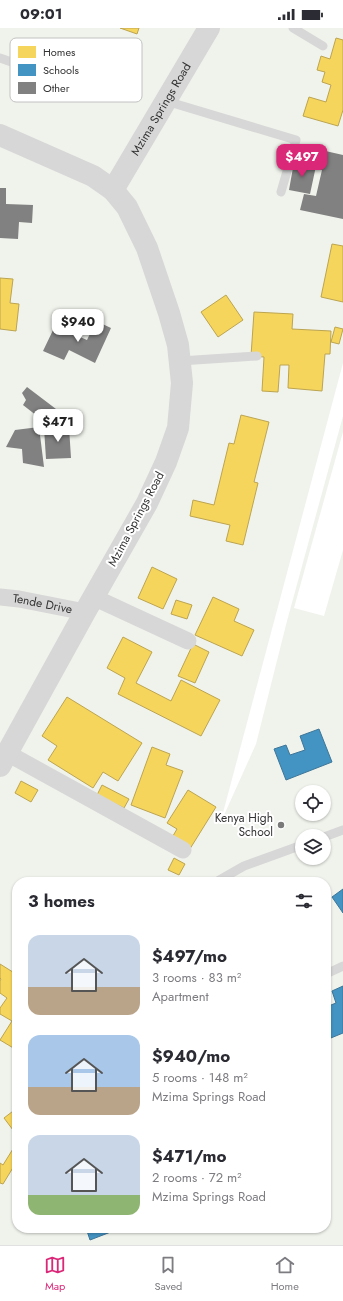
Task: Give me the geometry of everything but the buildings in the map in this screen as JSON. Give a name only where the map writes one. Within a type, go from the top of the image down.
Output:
[{"type":"street","name":"Mzima Springs Road","points":[[113,190],[209,28]]},
{"type":"street","name":"Mzima Springs Road","points":[[0,135],[93,176],[113,190],[127,207],[147,248],[178,345],[182,383],[178,428],[171,449],[147,503],[4,760]]},
{"type":"street","name":"Tende Drive","points":[[0,598],[89,605],[188,641]]},
{"type":"street","points":[[4,760],[183,850]]},
{"type":"lane","points":[[293,28],[323,46]]},
{"type":"lane","points":[[0,58],[10,62]]},
{"type":"lane","points":[[166,101],[296,140],[281,192]]},
{"type":"lane","points":[[180,361],[257,356]]},
{"type":"lane","points":[[331,834],[343,830]]},
{"type":"lane","points":[[225,877],[244,866],[295,848]]},
{"type":"lane","points":[[331,972],[343,966]]},
{"type":"shaded area","points":[[0,28],[343,28],[343,363],[220,824],[256,744],[287,621],[343,416],[343,432],[294,608],[324,616],[343,550],[343,1245],[0,1245]]},
{"type":"place","name":"Kenya High School","points":[[281,825]]}]
